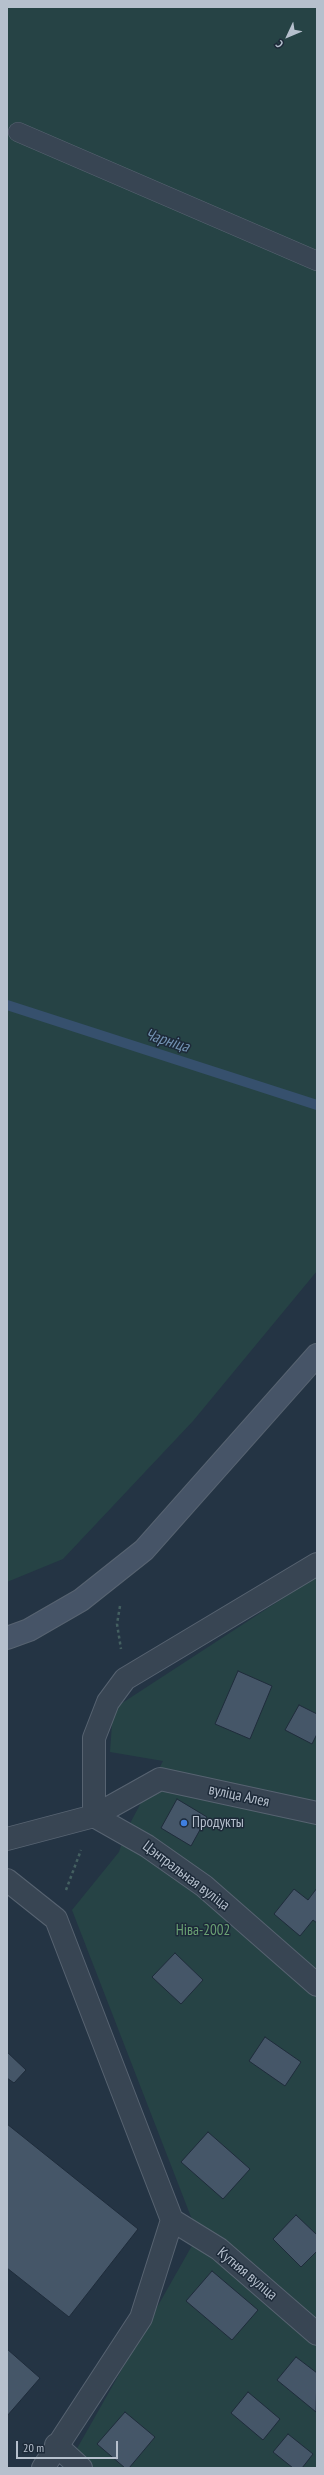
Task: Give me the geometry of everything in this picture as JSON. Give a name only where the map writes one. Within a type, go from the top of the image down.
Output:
[{"type":"street","points":[[7,1638],[29,1630],[81,1600],[144,1550],[317,1355]]},
{"type":"street","points":[[7,1839],[94,1816],[94,1738],[108,1702],[125,1679],[317,1564]]},
{"type":"street","name":"вуліца Алея","points":[[94,1816],[160,1778],[317,1813]]},
{"type":"street","name":"Цэнтральная вуліца","points":[[94,1816],[125,1833],[204,1886],[317,1985]]},
{"type":"street","points":[[7,1880],[56,1919],[172,2220],[141,2318],[56,2445],[43,2468]]},
{"type":"street","name":"Кутняя вуліца","points":[[172,2220],[219,2249],[317,2334]]},
{"type":"street","points":[[56,2445],[81,2468]]},
{"type":"lane","points":[[18,132],[317,261]]},
{"type":"path","points":[[121,1603],[117,1624],[125,1679]]},
{"type":"path","points":[[56,1919],[94,1816]]},
{"type":"green space","points":[[7,7],[317,7],[317,1271],[193,1421],[63,1559],[7,1582]]},
{"type":"green space","name":"Ніва-2002","points":[[317,1576],[317,2468],[66,2468],[198,2235],[72,1910],[119,1852],[125,1833],[163,1761],[110,1752],[113,1709]]},
{"type":"building","points":[[238,1671],[272,1686],[250,1739],[215,1724]]},
{"type":"building","points":[[299,1705],[317,1714],[317,1734],[312,1744],[285,1730]]},
{"type":"building","name":"Продукты","points":[[177,1799],[207,1817],[191,1846],[161,1828]]},
{"type":"building","points":[[317,1888],[317,1923],[313,1920],[300,1936],[274,1914],[294,1889],[308,1900]]},
{"type":"building","points":[[175,1953],[203,1980],[181,2004],[152,1977]]},
{"type":"building","points":[[265,2037],[301,2062],[285,2086],[249,2061]]},
{"type":"building","points":[[7,2052],[26,2070],[14,2083],[7,2078]]},
{"type":"building","points":[[7,2124],[138,2229],[69,2317],[7,2268]]},
{"type":"building","points":[[208,2132],[250,2169],[223,2199],[181,2162]]},
{"type":"building","points":[[296,2215],[317,2235],[317,2251],[301,2267],[273,2239]]},
{"type":"building","points":[[212,2271],[258,2310],[232,2340],[186,2301]]},
{"type":"building","points":[[7,2349],[40,2378],[7,2416]]},
{"type":"building","points":[[296,2357],[317,2373],[316,2412],[277,2380]]},
{"type":"building","points":[[248,2392],[280,2419],[263,2440],[231,2413]]},
{"type":"building","points":[[125,2412],[155,2437],[129,2468],[125,2468],[97,2444]]},
{"type":"building","points":[[288,2434],[313,2454],[302,2468],[293,2468],[273,2452]]},
{"type":"waterway","name":"Чарніца","points":[[7,1005],[317,1105]]},
{"type":"place","name":"Продукты","points":[[184,1823]]}]
